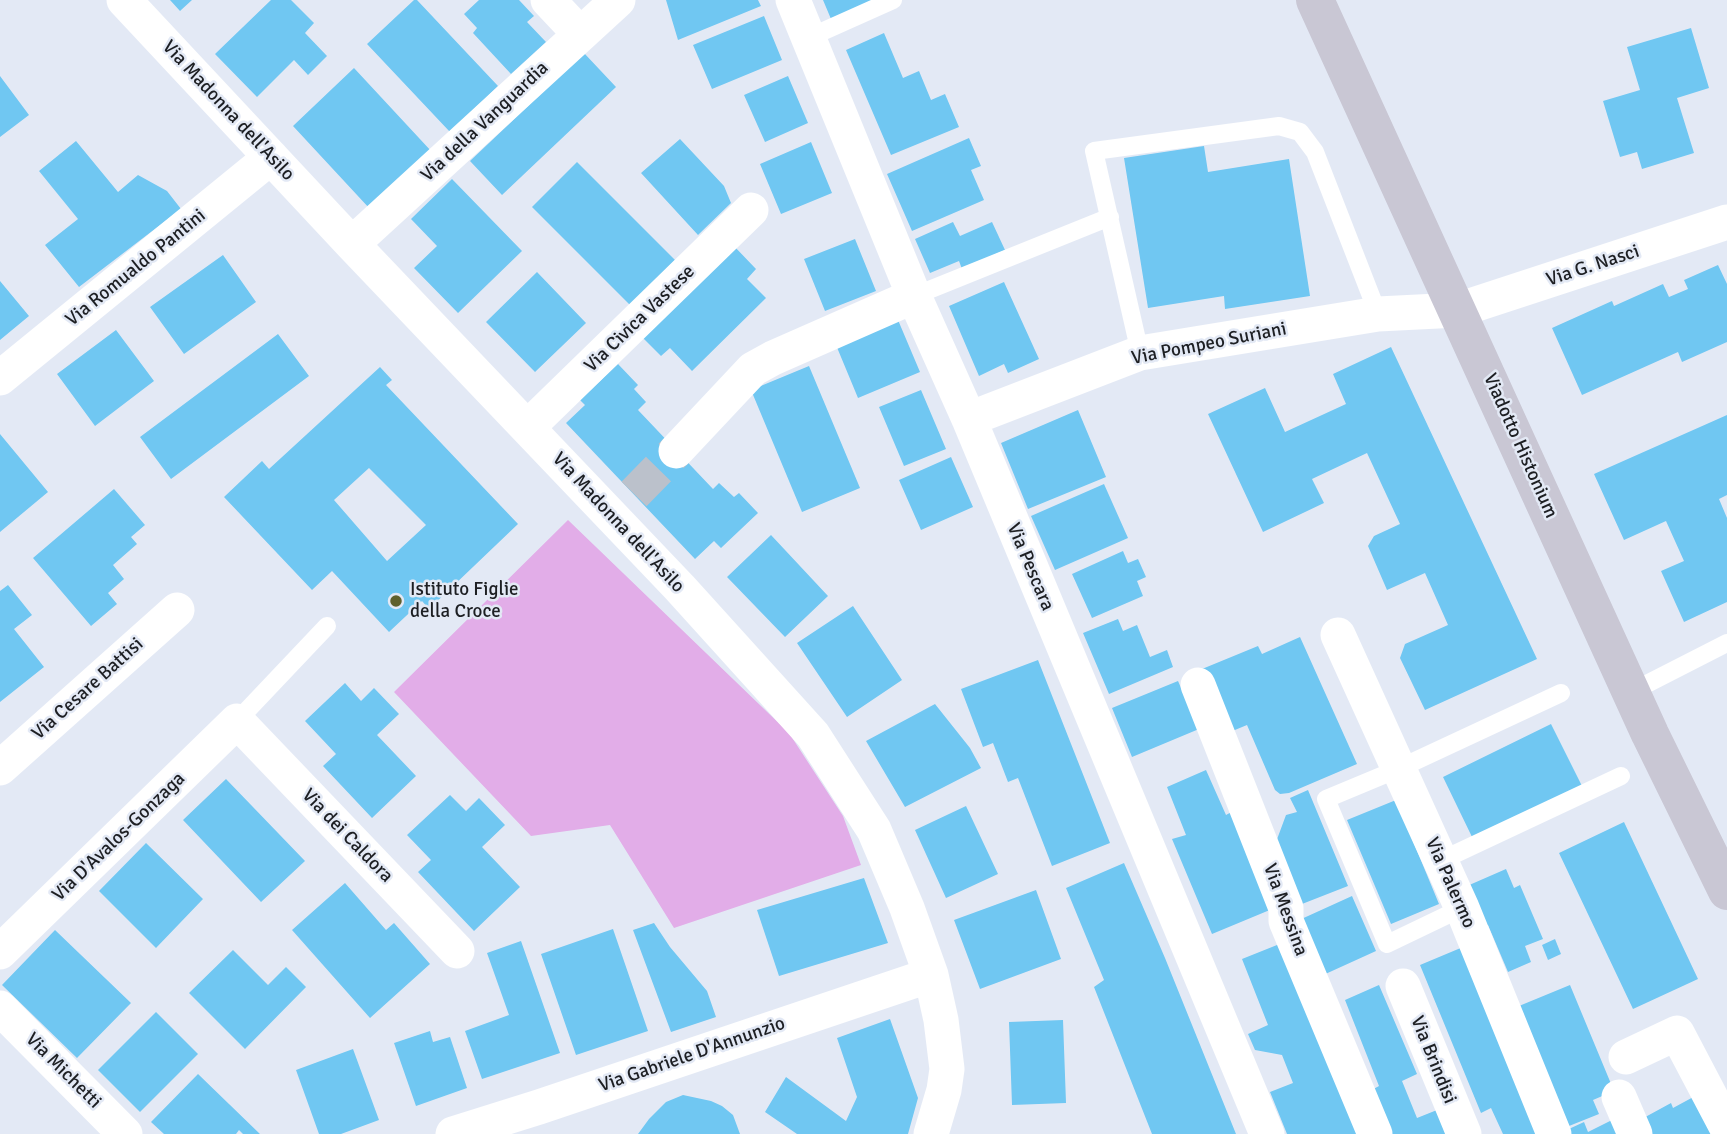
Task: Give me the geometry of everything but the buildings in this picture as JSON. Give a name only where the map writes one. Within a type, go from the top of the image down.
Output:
[{"type":"main road","name":"Viadotto Histonium","points":[[1315,0],[1631,692],[1723,873]]},
{"type":"street","name":"Via Madonna dell'Asilo","points":[[124,0],[528,427],[623,505],[680,588],[813,735],[874,830],[907,908],[931,975],[941,1020],[947,1069],[944,1090],[931,1134]]},
{"type":"street","points":[[548,0],[580,34]]},
{"type":"street","name":"Via della Vanguardia","points":[[352,244],[618,0]]},
{"type":"street","name":"Via Pescara","points":[[793,0],[914,296],[969,419],[1267,1134]]},
{"type":"street","name":"Via Romualdo Pantini","points":[[0,378],[271,157]]},
{"type":"street","name":"Via Civica Vastese","points":[[528,427],[751,210]]},
{"type":"street","name":"Via G. Nasci","points":[[1458,310],[1727,222]]},
{"type":"street","points":[[676,451],[753,369],[914,296]]},
{"type":"street","name":"Via Pompeo Suriani","points":[[969,419],[1140,353],[1378,314],[1458,310]]},
{"type":"street","name":"Via Cesare Battisi","points":[[0,768],[177,610]]},
{"type":"street","name":"Via Palermo","points":[[1338,635],[1462,908],[1554,1134]]},
{"type":"street","name":"Via Messina","points":[[1198,685],[1286,908],[1286,921],[1375,1134]]},
{"type":"street","name":"Via dei Caldora","points":[[237,721],[457,951]]},
{"type":"street","name":"Via D'Avalos-Gonzaga","points":[[0,953],[237,721]]},
{"type":"street","name":"Via Gabriele D'Annunzio","points":[[453,1134],[534,1121],[931,975]]},
{"type":"street","name":"Via Brindisi","points":[[1403,986],[1464,1134]]},
{"type":"street","name":"Via Michetti","points":[[0,1008],[125,1134]]},
{"type":"street","points":[[1626,1057],[1677,1033],[1727,1128]]},
{"type":"street","points":[[1619,1097],[1635,1134]]},
{"type":"lane","points":[[808,38],[893,0]]},
{"type":"lane","points":[[1140,353],[1094,151],[1279,126],[1300,132],[1315,152],[1378,314]]},
{"type":"lane","points":[[914,296],[1110,217]]},
{"type":"lane","points":[[237,721],[327,626]]},
{"type":"lane","points":[[1631,692],[1727,643]]},
{"type":"lane","points":[[1462,908],[1387,944],[1326,799],[1398,769],[1561,693]]},
{"type":"lane","points":[[1440,861],[1621,776]]},
{"type":"shaded area","points":[[568,520],[789,733],[843,816],[861,865],[674,928],[610,825],[531,836],[394,692]]},
{"type":"tunnel","points":[[634,494],[676,451]]},
{"type":"place","name":"Istituto Figlie della Croce","points":[[396,601]]}]
